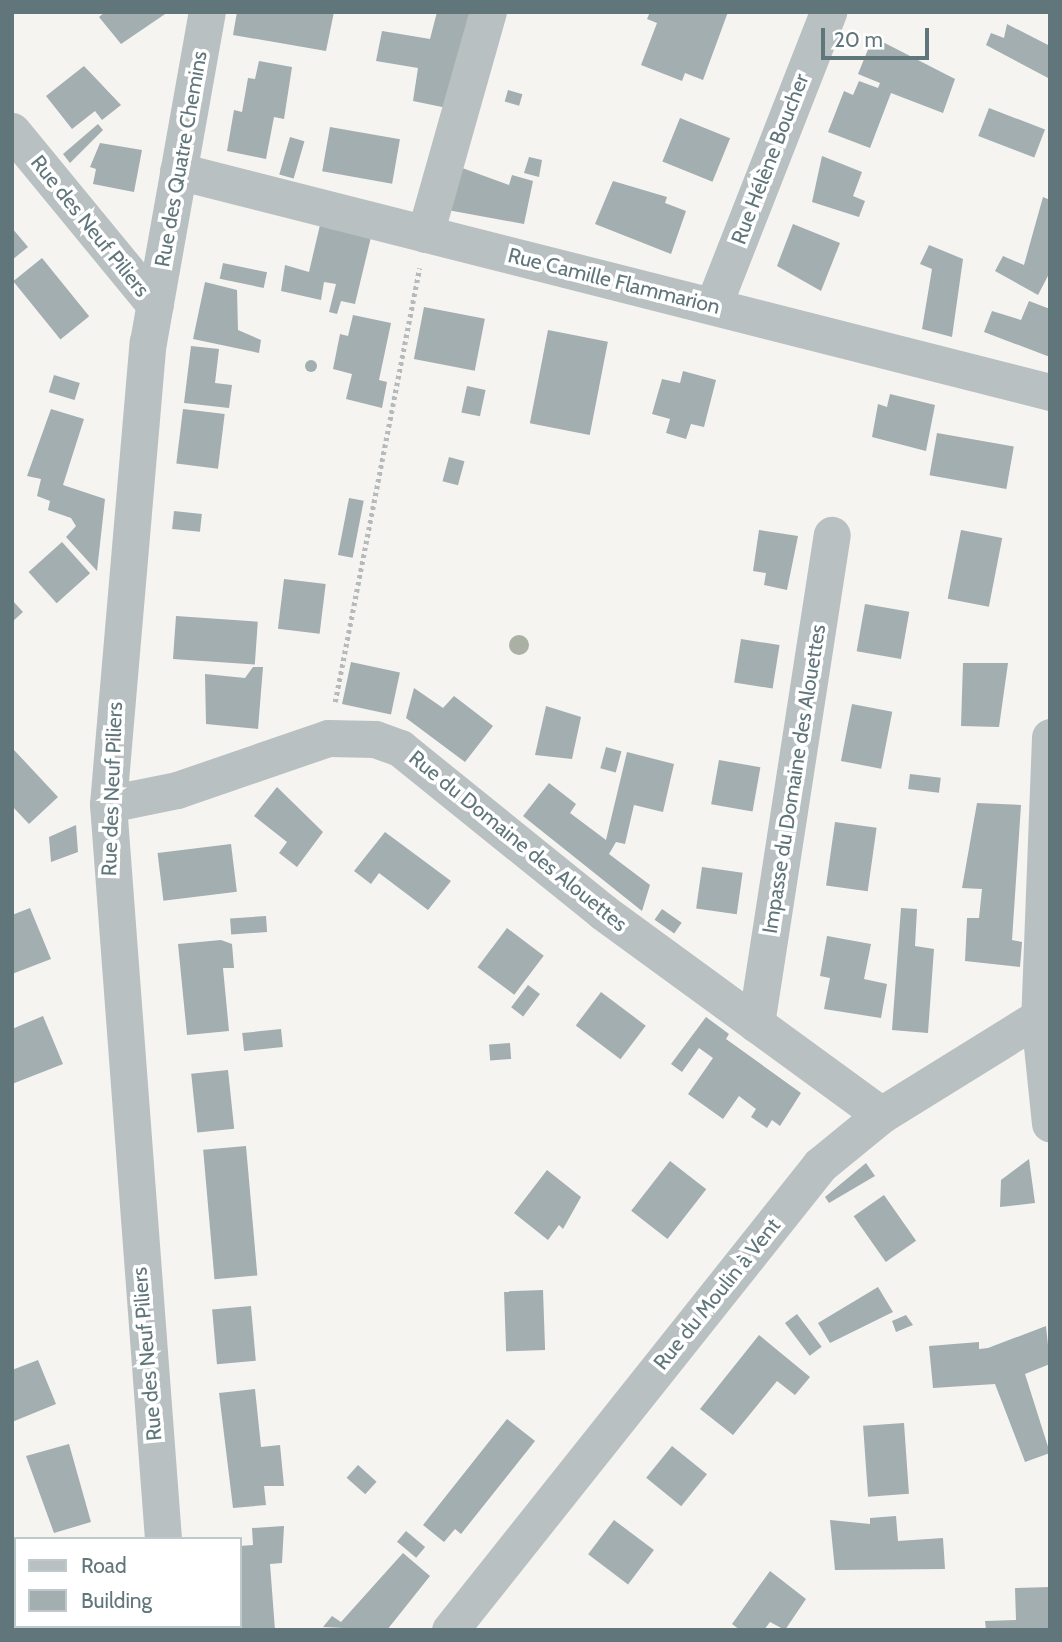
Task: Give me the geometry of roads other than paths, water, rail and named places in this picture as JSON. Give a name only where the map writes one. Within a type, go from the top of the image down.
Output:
[{"type":"street","name":"Rue des Quatre Chemins","points":[[155,305],[207,12]]},
{"type":"street","points":[[425,234],[488,12]]},
{"type":"street","name":"Rue Hélène Boucher","points":[[713,306],[828,12]]},
{"type":"street","name":"Rue des Neuf Piliers","points":[[12,131],[155,305],[107,804],[163,1537]]},
{"type":"street","name":"Rue Camille Flammarion","points":[[178,171],[1050,392]]},
{"type":"street","name":"Impasse du Domaine des Alouettes","points":[[756,1024],[832,535]]},
{"type":"street","name":"Rue du Domaine des Alouettes","points":[[107,804],[177,790],[328,737],[374,739],[419,759],[603,912],[881,1115]]},
{"type":"street","points":[[1050,737],[1039,1017],[1050,1123]]},
{"type":"street","name":"Rue du Moulin à Vent","points":[[450,1630],[820,1164],[881,1115],[1039,1017]]}]
